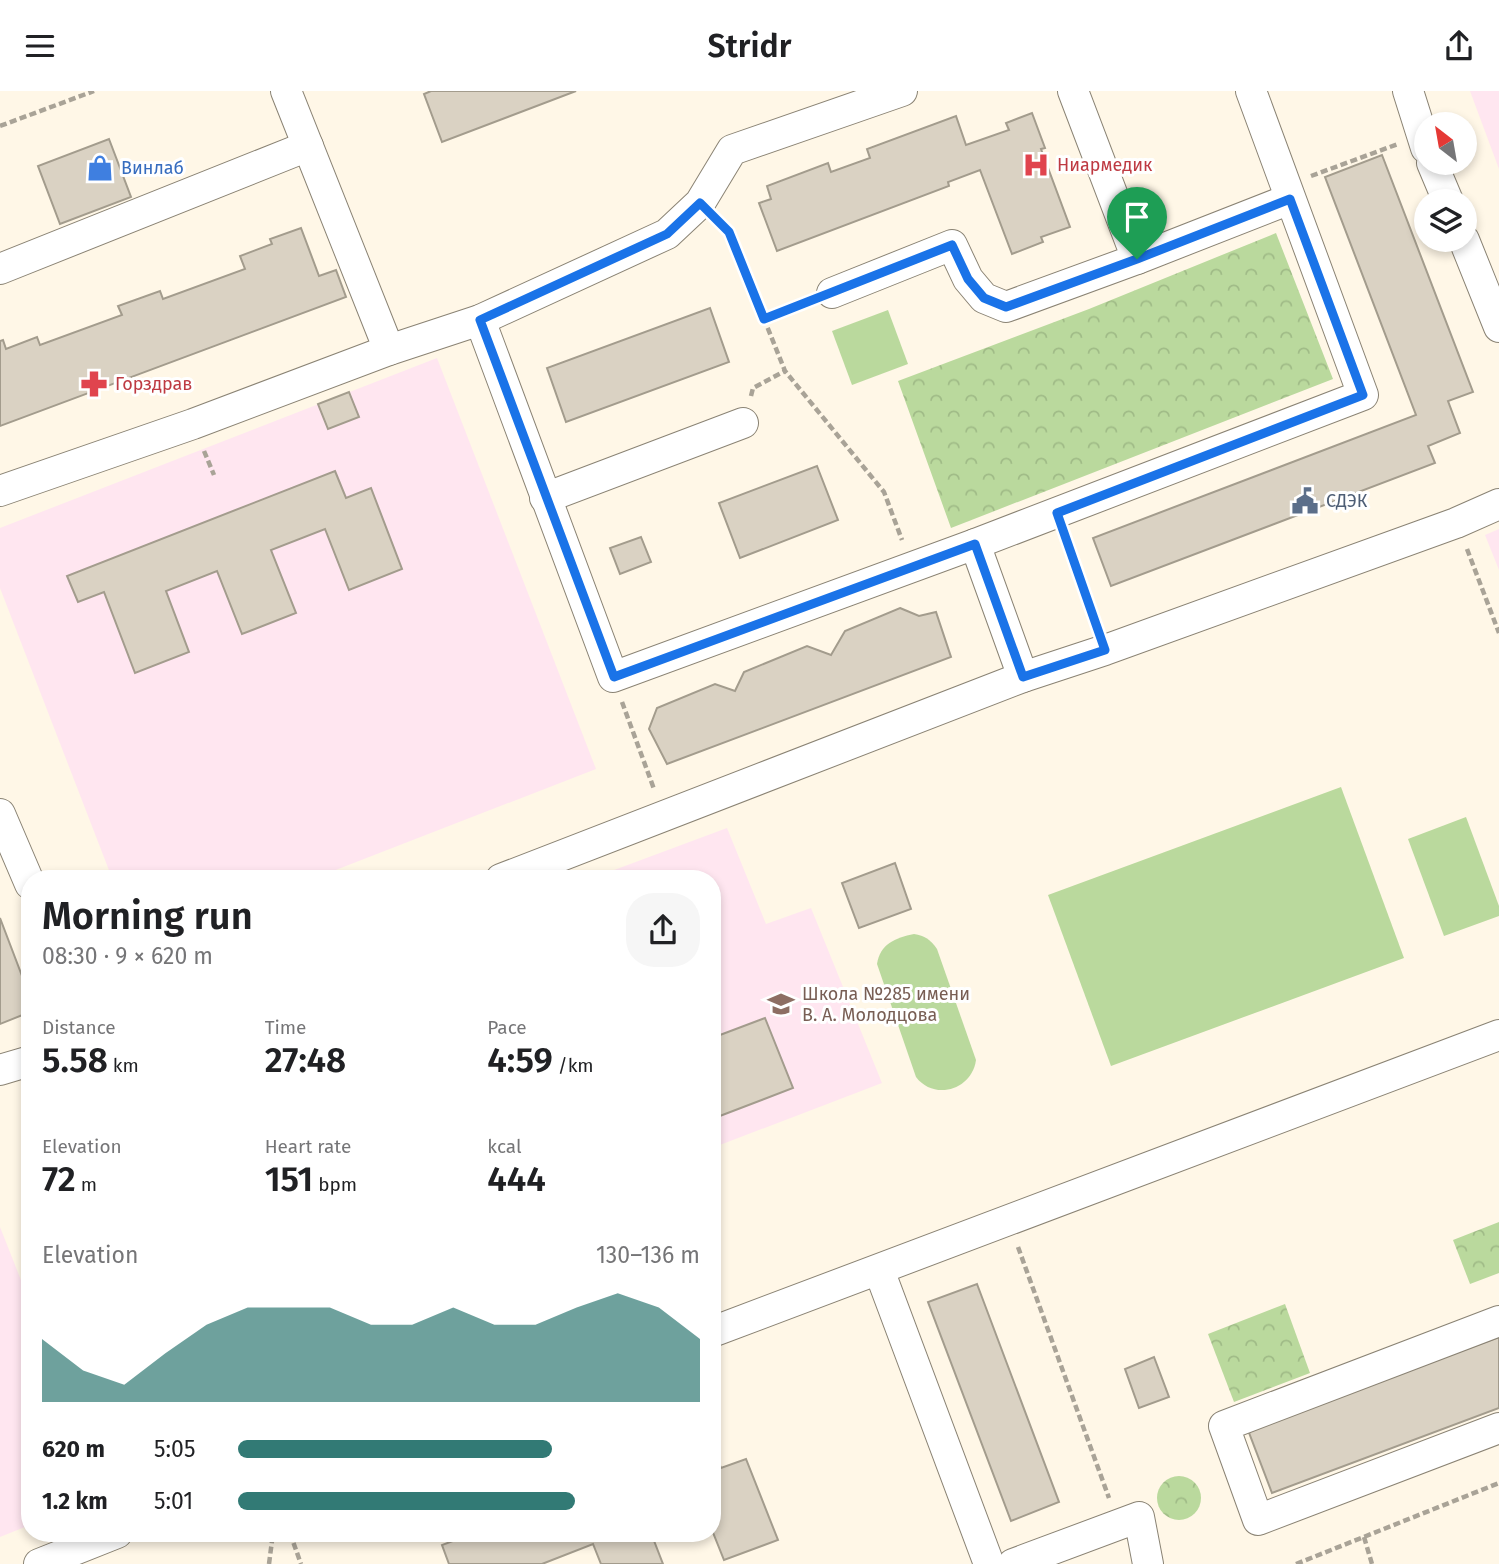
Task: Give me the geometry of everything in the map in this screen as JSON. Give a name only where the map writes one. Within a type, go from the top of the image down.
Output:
[{"type":"lane","points":[[0,491],[193,424],[389,350],[480,320],[667,234],[700,203],[732,150],[902,91]]},
{"type":"lane","points":[[1073,91],[1137,259]]},
{"type":"lane","points":[[480,320],[614,677],[912,568],[1363,395],[1251,91]]},
{"type":"lane","points":[[1408,91],[1415,112]]},
{"type":"lane","points":[[296,94],[308,146],[389,350]]},
{"type":"lane","points":[[0,269],[308,146]]},
{"type":"lane","points":[[832,293],[952,245],[968,279],[984,298],[1006,307],[1137,259],[1288,192]]},
{"type":"lane","points":[[1469,252],[1499,327]]},
{"type":"lane","points":[[545,498],[743,423]]},
{"type":"lane","points":[[524,870],[1023,677],[1105,650],[1499,505]]},
{"type":"lane","points":[[975,544],[1023,677]]},
{"type":"lane","points":[[0,814],[24,870]]},
{"type":"lane","points":[[721,1329],[1499,1035]]},
{"type":"lane","points":[[0,1070],[21,1064]]},
{"type":"lane","points":[[878,1270],[989,1564]]},
{"type":"lane","points":[[1499,1321],[1224,1426],[1258,1520],[1499,1428]]},
{"type":"lane","points":[[1013,1564],[1139,1517],[1148,1564]]},
{"type":"lane","points":[[39,1564],[94,1542]]},
{"type":"path","points":[[0,126],[93,91]]},
{"type":"path","points":[[1288,192],[1414,153]]},
{"type":"path","points":[[700,203],[729,232],[785,372],[884,492],[912,568]]},
{"type":"path","points":[[764,319],[832,293]]},
{"type":"path","points":[[764,383],[785,372]]},
{"type":"path","points":[[1057,513],[1105,650]]},
{"type":"path","points":[[1456,523],[1499,633]]},
{"type":"path","points":[[614,677],[664,816]]},
{"type":"path","points":[[1008,1220],[1119,1524]]},
{"type":"path","points":[[1296,1564],[1499,1483]]},
{"type":"path","points":[[1364,1537],[1372,1564]]},
{"type":"path","points":[[269,1564],[272,1542]]},
{"type":"path","points":[[293,1542],[301,1564]]},
{"type":"shaded area","points":[[1470,91],[1499,91],[1499,169]]},
{"type":"shaded area","points":[[437,358],[596,769],[336,870],[109,870],[0,588],[0,528]]},
{"type":"shaded area","points":[[1499,529],[1499,570],[1485,535]]},
{"type":"shaded area","name":"Школа №285 имени В. А. Молодцова","points":[[727,828],[766,924],[811,908],[882,1083],[721,1145],[721,870],[614,870]]},
{"type":"shaded area","points":[[0,1227],[21,1280],[21,1529],[0,1537]]},
{"type":"green space","points":[[1276,233],[1333,379],[951,528],[898,381],[1089,309]]},
{"type":"green space","points":[[888,310],[908,364],[852,385],[832,331]]},
{"type":"green space","points":[[1341,787],[1404,958],[1111,1066],[1048,895]]},
{"type":"green space","points":[[1466,817],[1499,906],[1499,916],[1444,936],[1408,839]]},
{"type":"green space","points":[[914,934],[927,939],[937,949],[976,1060],[967,1079],[951,1089],[932,1089],[916,1077],[877,964],[885,947]]},
{"type":"green space","points":[[1499,1222],[1499,1273],[1470,1284],[1453,1240]]},
{"type":"green space","points":[[1285,1304],[1310,1373],[1234,1402],[1208,1334]]},
{"type":"green space","points":[[1179,1476],[1188,1477],[1195,1482],[1200,1489],[1200,1507],[1195,1514],[1188,1519],[1179,1520],[1170,1519],[1163,1514],[1158,1507],[1157,1498],[1158,1489],[1163,1482],[1170,1477]]},
{"type":"building","points":[[431,91],[576,91],[442,142],[424,94]]},
{"type":"building","points":[[1032,113],[1045,148],[1041,149],[1070,227],[1041,237],[1043,242],[1012,254],[980,170],[948,182],[949,186],[777,251],[759,203],[771,199],[767,186],[828,163],[831,172],[870,158],[867,149],[956,116],[966,145],[1009,130],[1006,123]]},
{"type":"building","points":[[109,139],[131,197],[60,224],[38,166]]},
{"type":"building","points":[[1382,155],[1414,238],[1414,252],[1419,252],[1473,392],[1448,401],[1460,433],[1428,446],[1435,463],[1111,586],[1093,538],[1416,415],[1325,177]]},
{"type":"building","points":[[301,228],[319,276],[336,270],[346,297],[0,426],[0,341],[3,340],[6,349],[37,337],[40,345],[122,315],[118,306],[160,291],[163,299],[245,269],[240,256],[272,244],[270,239]]},
{"type":"building","points":[[710,308],[729,362],[566,422],[547,368]]},
{"type":"building","points":[[349,392],[359,417],[328,429],[318,404]]},
{"type":"building","points":[[817,466],[838,520],[740,558],[719,503]]},
{"type":"building","points":[[335,471],[346,498],[371,488],[402,569],[349,590],[325,529],[271,550],[296,613],[242,634],[217,571],[166,591],[189,652],[135,673],[104,592],[78,602],[67,576]]},
{"type":"building","points":[[641,537],[651,562],[620,574],[610,548]]},
{"type":"building","points":[[900,608],[919,616],[936,612],[951,657],[667,764],[649,729],[657,708],[715,684],[735,691],[744,672],[807,646],[831,655],[845,631]]},
{"type":"building","points":[[895,863],[911,909],[859,928],[842,883]]},
{"type":"building","points":[[0,918],[21,973],[21,1016],[0,1024]]},
{"type":"building","points":[[765,1018],[793,1088],[721,1116],[721,1035]]},
{"type":"building","points":[[977,1284],[1059,1502],[1011,1521],[928,1302]]},
{"type":"building","points":[[1499,1337],[1499,1408],[1272,1493],[1248,1430]]},
{"type":"building","points":[[1154,1357],[1169,1397],[1139,1408],[1125,1369]]},
{"type":"building","points":[[746,1459],[778,1540],[724,1560],[717,1542],[721,1542],[721,1468]]},
{"type":"building","points":[[450,1542],[654,1542],[663,1564],[601,1564],[593,1544],[542,1564],[449,1564],[442,1545]]},
{"type":"place","name":"Ниармедик","points":[[1036,165]]},
{"type":"place","name":"Винлаб","points":[[100,168]]},
{"type":"place","name":"Горздрав","points":[[94,384]]},
{"type":"place","name":"СДЭК","points":[[1305,501]]},
{"type":"place","name":"Школа №285 имени В. А. Молодцова","points":[[781,1004]]},
{"type":"route","points":[[1290,199],[1363,395],[1057,513],[1105,650],[1023,677],[975,544],[614,677],[480,320],[667,234],[700,203],[729,232],[764,319],[952,245],[968,279],[984,298],[1006,307],[1137,259],[1290,199]]}]
